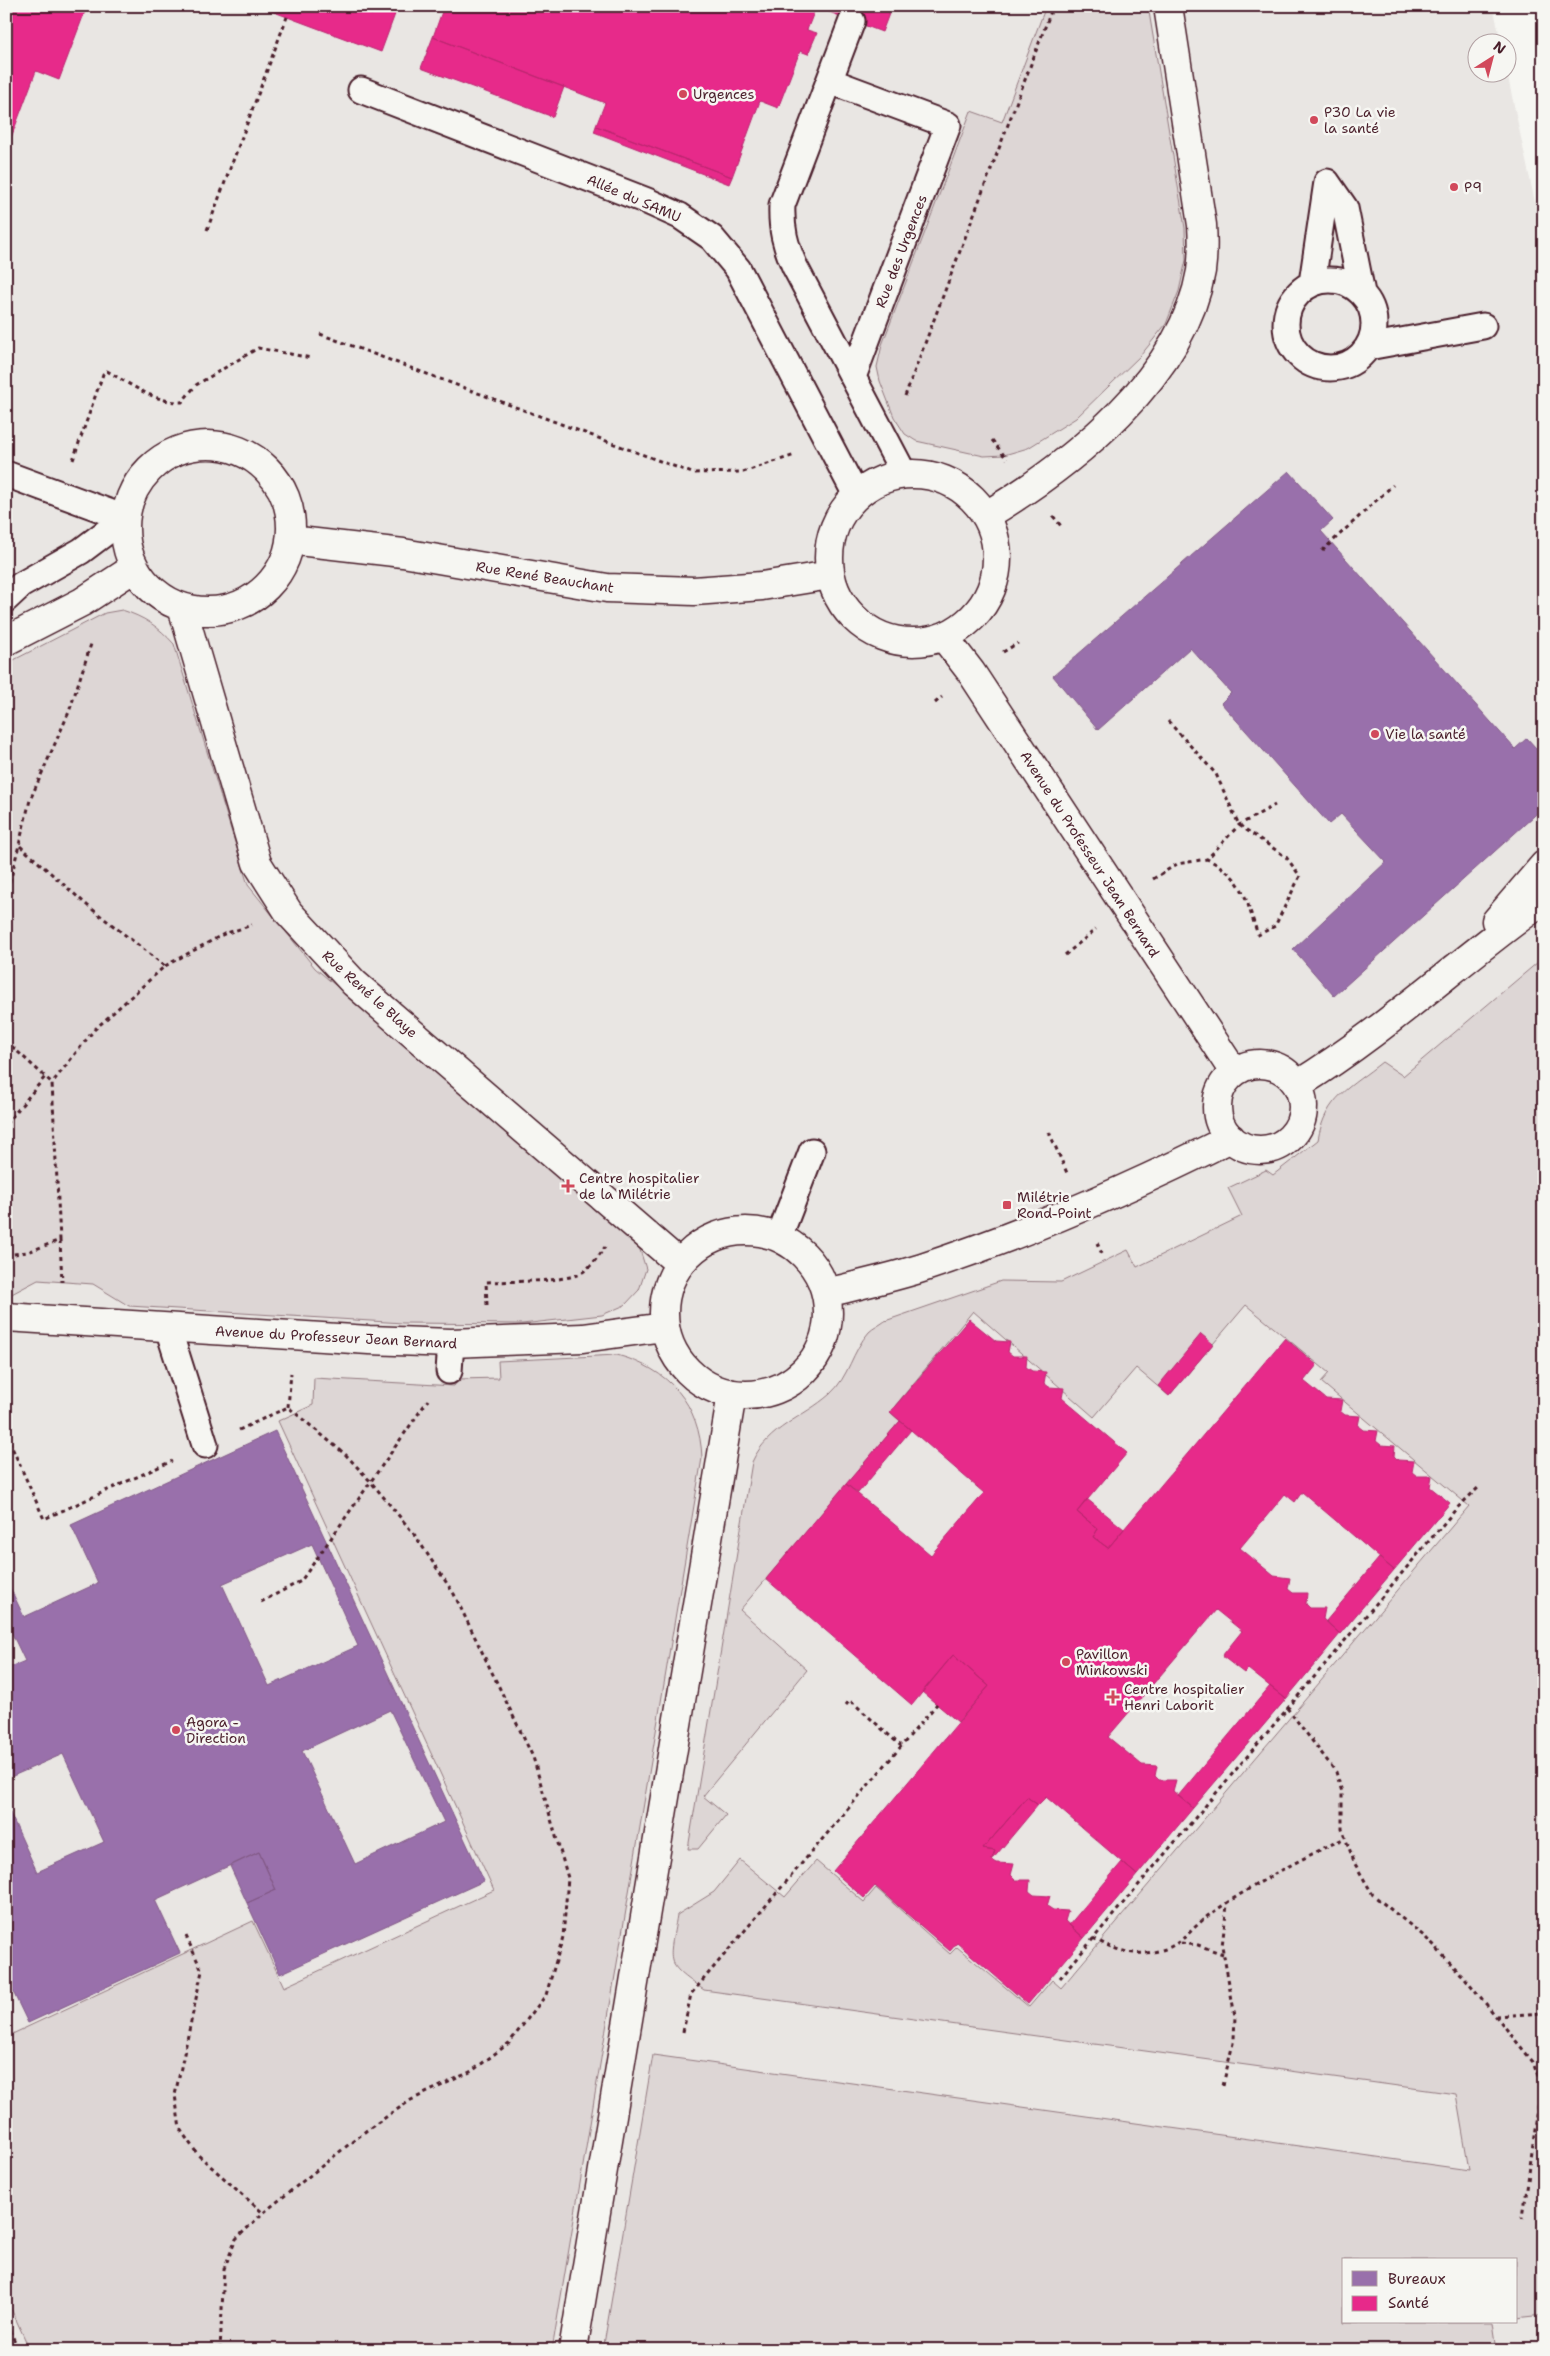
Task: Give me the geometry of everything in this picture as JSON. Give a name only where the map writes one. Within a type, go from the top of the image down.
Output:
[{"type":"street","points":[[987,516],[1029,489],[1091,443],[1145,386],[1172,343],[1195,294],[1202,262],[1202,225],[1168,6]]},
{"type":"street","points":[[213,445],[235,450],[256,460],[273,476],[284,495],[290,517],[290,540],[283,564],[271,584],[252,599],[229,609],[206,612],[182,608],[163,598],[147,585],[134,568],[126,544],[125,518],[132,492],[147,471],[168,455],[189,447],[213,445]]},
{"type":"street","points":[[904,474],[933,475],[964,490],[987,516],[997,543],[997,572],[987,600],[975,615],[969,622],[944,637],[915,643],[886,638],[860,625],[840,602],[830,575],[828,546],[837,518],[856,495],[876,481],[904,474]]},
{"type":"street","name":"Rue René Beauchant","points":[[290,540],[403,553],[607,588],[694,591],[762,586],[830,575]]},
{"type":"street","points":[[6,641],[82,602],[134,568]]},
{"type":"street","name":"Rue René le Blaye","points":[[182,608],[258,863],[289,913],[354,983],[680,1263]]},
{"type":"street","name":"Avenue du Professeur Jean Bernard","points":[[944,637],[971,672],[1234,1072]]},
{"type":"street","points":[[1462,961],[1544,865]]},
{"type":"street","points":[[1297,1085],[1333,1063],[1394,1018],[1462,961],[1544,900]]},
{"type":"street","points":[[1262,1064],[1276,1068],[1289,1075],[1297,1085],[1302,1098],[1300,1122],[1295,1132],[1284,1142],[1271,1148],[1257,1149],[1243,1146],[1231,1138],[1223,1128],[1218,1117],[1220,1092],[1234,1072],[1248,1066],[1262,1064]]},
{"type":"street","points":[[826,1293],[921,1268],[1020,1233],[1176,1165],[1231,1138]]},
{"type":"street","points":[[758,1230],[779,1237],[800,1250],[817,1270],[826,1293],[829,1318],[825,1337],[814,1360],[797,1378],[777,1390],[759,1394],[732,1394],[708,1386],[688,1371],[673,1351],[664,1327],[664,1304],[669,1283],[680,1263],[695,1247],[735,1231],[758,1230]]},
{"type":"street","name":"Avenue du Professeur Jean Bernard","points":[[6,1316],[168,1328],[451,1343],[583,1338],[664,1327]]},
{"type":"street","points":[[573,2350],[732,1394]]},
{"type":"lane","points":[[852,21],[782,205],[781,228],[785,244],[795,267],[904,474]]},
{"type":"lane","name":"Rue des Urgences","points":[[830,81],[948,125],[854,377]]},
{"type":"lane","name":"Allée du SAMU","points":[[362,90],[647,201],[680,216],[712,238],[738,269],[856,495]]},
{"type":"lane","points":[[1312,283],[1327,182],[1345,208],[1362,293]]},
{"type":"lane","points":[[1325,280],[1339,280],[1351,285],[1362,293],[1370,305],[1374,319],[1374,334],[1368,347],[1358,358],[1346,365],[1331,368],[1316,366],[1304,360],[1293,348],[1287,336],[1285,321],[1288,309],[1294,298],[1312,283],[1325,280]]},
{"type":"lane","points":[[1368,347],[1483,326]]},
{"type":"lane","points":[[6,474],[125,518]]},
{"type":"lane","points":[[6,599],[21,585],[81,551],[125,518]]},
{"type":"lane","points":[[779,1237],[812,1151]]},
{"type":"lane","points":[[168,1328],[205,1445]]},
{"type":"lane","points":[[449,1371],[451,1343]]},
{"type":"path","points":[[207,230],[288,18]]},
{"type":"path","points":[[62,495],[94,397],[103,374],[107,371],[152,395],[173,402],[182,402],[196,385],[258,348],[311,358]]},
{"type":"path","points":[[1322,552],[1393,485]]},
{"type":"path","points":[[6,898],[30,800],[68,712],[94,635],[96,626],[82,602]]},
{"type":"path","points":[[1123,904],[1146,883],[1177,864],[1207,859],[1225,868],[1241,886],[1258,935],[1275,926],[1300,876],[1286,857],[1239,825],[1216,774],[1168,720]]},
{"type":"path","points":[[1207,859],[1239,825],[1275,805]]},
{"type":"path","points":[[20,846],[88,906],[165,966]]},
{"type":"path","points":[[62,1282],[52,1083],[94,1030],[165,966],[224,934],[289,913]]},
{"type":"path","points":[[6,1041],[52,1083]]},
{"type":"path","points":[[6,1124],[45,1077]]},
{"type":"path","points":[[487,1343],[486,1282],[557,1279],[579,1274],[594,1262],[618,1229],[632,1222]]},
{"type":"path","points":[[6,1255],[28,1252],[60,1240]]},
{"type":"path","points":[[288,1407],[291,1371]]},
{"type":"path","points":[[260,1602],[301,1581],[449,1371]]},
{"type":"path","points":[[6,1434],[44,1519],[288,1407]]},
{"type":"path","points":[[220,2350],[224,2269],[236,2238],[262,2213],[367,2130],[411,2100],[472,2071],[509,2043],[546,1994],[564,1937],[568,1878],[533,1757],[454,1594],[414,1534],[371,1482],[346,1454],[288,1407]]},
{"type":"path","points":[[1060,1978],[1456,1509],[1479,1487]]},
{"type":"path","points":[[846,1705],[850,1700],[901,1746]]},
{"type":"path","points":[[684,2032],[691,1994],[937,1704]]},
{"type":"path","points":[[1287,1708],[1336,1772],[1342,1792],[1342,1829],[1355,1864],[1373,1895],[1425,1937],[1465,1978],[1533,2062],[1541,2086],[1523,2217]]},
{"type":"path","points":[[1180,1943],[1192,1929],[1227,1905],[1309,1855],[1345,1838]]},
{"type":"path","points":[[1223,2085],[1234,2039],[1235,2016],[1222,1946],[1227,1905]]},
{"type":"path","points":[[186,1936],[202,1971],[175,2095],[180,2129],[198,2155],[262,2213]]},
{"type":"path","points":[[1093,1938],[1116,1950],[1134,1955],[1159,1951],[1180,1943],[1198,1945],[1223,1954]]},
{"type":"path","points":[[1495,2016],[1529,2012],[1544,2013]]},
{"type":"path","points":[[1537,2074],[1544,2064]]},
{"type":"path","points":[[6,2323],[18,2350]]},
{"type":"shaded area","name":"Centre hospitalier de la Milétrie","points":[[6,6],[1493,6],[1499,32],[1468,32],[1468,82],[1509,82],[1544,244],[1544,2350],[6,2350]]},
{"type":"shaded area","points":[[1046,6],[1148,6],[1185,228],[1186,260],[1179,291],[1166,324],[1141,355],[1076,418],[1028,448],[1004,455],[984,456],[916,441],[905,434],[894,417],[880,381],[877,367],[882,345],[971,111],[1002,122]]},
{"type":"shaded area","points":[[122,610],[150,623],[174,644],[248,885],[315,968],[626,1232],[640,1250],[646,1269],[639,1290],[625,1305],[602,1315],[522,1324],[403,1323],[129,1306],[93,1284],[38,1280],[6,1297],[6,664],[105,613]]},
{"type":"shaded area","points":[[1544,957],[1544,2315],[1518,2318],[1518,2258],[1342,2258],[1342,2324],[1493,2324],[1497,2350],[603,2350],[653,2055],[1469,2170],[1456,2094],[704,1990],[675,1967],[671,1952],[677,1915],[714,1892],[740,1860],[785,1897],[816,1861],[864,1902],[876,1888],[950,1954],[957,1947],[1029,2007],[1052,1980],[1061,1988],[1469,1506],[1321,1382],[1329,1373],[1246,1305],[1169,1396],[1136,1368],[1094,1417],[973,1311],[890,1412],[900,1421],[740,1610],[807,1670],[703,1796],[726,1815],[698,1849],[688,1849],[752,1462],[767,1440],[830,1394],[842,1380],[863,1339],[885,1321],[1001,1281],[1061,1282],[1128,1250],[1137,1267],[1242,1216],[1228,1188],[1266,1170],[1273,1175],[1318,1140],[1321,1125],[1333,1103],[1350,1086],[1382,1062],[1403,1076]]},
{"type":"shaded area","points":[[617,1355],[652,1369],[678,1392],[688,1405],[695,1421],[700,1439],[702,1458],[552,2350],[30,2350],[6,2298],[6,2037],[253,1921],[284,1987],[494,1890],[278,1421],[313,1405],[314,1378],[454,1386],[459,1379],[499,1378],[498,1361]]},
{"type":"building: Bureaux","name":"Vie la santé","points":[[1289,471],[1333,520],[1321,531],[1515,749],[1527,738],[1544,757],[1544,807],[1334,996],[1293,949],[1386,862],[1341,814],[1329,824],[1221,703],[1231,693],[1190,648],[1098,730],[1053,676]]},
{"type":"building: Bureaux","name":"Agora - Direction","points":[[275,1431],[484,1881],[280,1974],[247,1903],[276,1890],[259,1852],[155,1900],[180,1953],[28,2023],[6,1977],[6,1804],[37,1872],[104,1842],[63,1754],[6,1779],[6,1669],[25,1661],[6,1621],[6,1579],[24,1617],[98,1583],[71,1525]],"holes":[[[312,1544],[358,1646],[269,1686],[222,1584]],[[390,1710],[444,1822],[355,1864],[302,1751]]]},
{"type":"building: Bureaux","points":[[259,1852],[276,1890],[247,1903],[230,1866]]},
{"type":"building: Santé","points":[[6,6],[87,6],[59,80],[36,71],[6,151]]},
{"type":"building: Santé","points":[[258,6],[351,6],[372,15],[375,6],[398,6],[381,52]]},
{"type":"building: Santé","points":[[351,6],[375,6],[372,15]]},
{"type":"building: Santé","name":"Urgences","points":[[444,6],[892,6],[882,32],[816,7],[807,30],[817,33],[808,54],[800,51],[778,108],[760,101],[732,177],[596,126],[605,103],[433,37]]},
{"type":"building: Santé","points":[[433,37],[564,87],[553,117],[421,68]]},
{"type":"building: Santé","points":[[596,126],[732,177],[729,184],[594,132]]},
{"type":"building: Santé","name":"Pavillon Minkowski","points":[[969,1319],[996,1341],[1010,1342],[1008,1352],[1013,1356],[1027,1356],[1026,1367],[1032,1371],[1046,1372],[1044,1383],[1049,1387],[1064,1388],[1062,1398],[1127,1453],[1077,1512],[1098,1529],[1093,1537],[1108,1548],[1285,1338],[1317,1365],[1304,1381],[1326,1399],[1342,1400],[1340,1411],[1345,1415],[1360,1416],[1358,1426],[1363,1430],[1378,1431],[1376,1441],[1381,1445],[1395,1446],[1394,1456],[1398,1460],[1414,1461],[1412,1472],[1417,1476],[1432,1476],[1430,1487],[1450,1503],[1394,1570],[1302,1492],[1295,1502],[1285,1494],[1240,1548],[1274,1576],[1290,1578],[1288,1589],[1293,1593],[1307,1593],[1306,1604],[1310,1608],[1325,1608],[1323,1619],[1340,1634],[1286,1699],[1248,1669],[1244,1673],[1222,1656],[1242,1631],[1216,1610],[1108,1737],[1142,1765],[1157,1766],[1155,1776],[1159,1780],[1176,1780],[1173,1791],[1193,1808],[1137,1875],[1046,1797],[1038,1805],[1027,1797],[983,1849],[995,1851],[992,1860],[997,1863],[1014,1864],[1011,1875],[1016,1880],[1030,1880],[1029,1891],[1034,1895],[1050,1896],[1047,1906],[1053,1910],[1068,1911],[1065,1921],[1084,1938],[1028,2004],[957,1943],[950,1951],[875,1886],[864,1898],[833,1871],[989,1686],[953,1655],[912,1705],[766,1579],[846,1484],[931,1555],[984,1493],[890,1412]]},
{"type":"building: Santé","points":[[1201,1334],[1213,1344],[1169,1396],[1158,1386]]},
{"type":"building: Santé","points":[[900,1421],[911,1430],[858,1493],[846,1484]]},
{"type":"building: Santé","points":[[1087,1499],[1124,1529],[1108,1548],[1093,1537],[1098,1529],[1077,1512]]},
{"type":"building: Santé","points":[[1379,1558],[1394,1570],[1340,1634],[1326,1621]]},
{"type":"building: Santé","points":[[953,1655],[989,1686],[958,1722],[922,1692]]},
{"type":"building: Santé","points":[[1270,1686],[1286,1699],[1193,1808],[1178,1796]]},
{"type":"building: Santé","points":[[1027,1797],[1038,1805],[992,1860],[995,1851],[983,1849]]},
{"type":"building: Santé","points":[[1122,1862],[1137,1875],[1084,1938],[1069,1925]]},
{"type":"place","name":"Urgences","points":[[683,94]]},
{"type":"place","name":"P30 La vie la santé","points":[[1314,120]]},
{"type":"place","name":"P9","points":[[1454,187]]},
{"type":"place","name":"Vie la santé","points":[[1375,734]]},
{"type":"place","name":"Centre hospitalier de la Milétrie","points":[[568,1186]]},
{"type":"place","name":"Milétrie Rond-Point","points":[[1007,1205]]},
{"type":"place","name":"Pavillon Minkowski","points":[[1066,1662]]},
{"type":"place","name":"Centre hospitalier Henri Laborit","points":[[1113,1697]]},
{"type":"place","name":"Agora - Direction","points":[[176,1730]]}]
